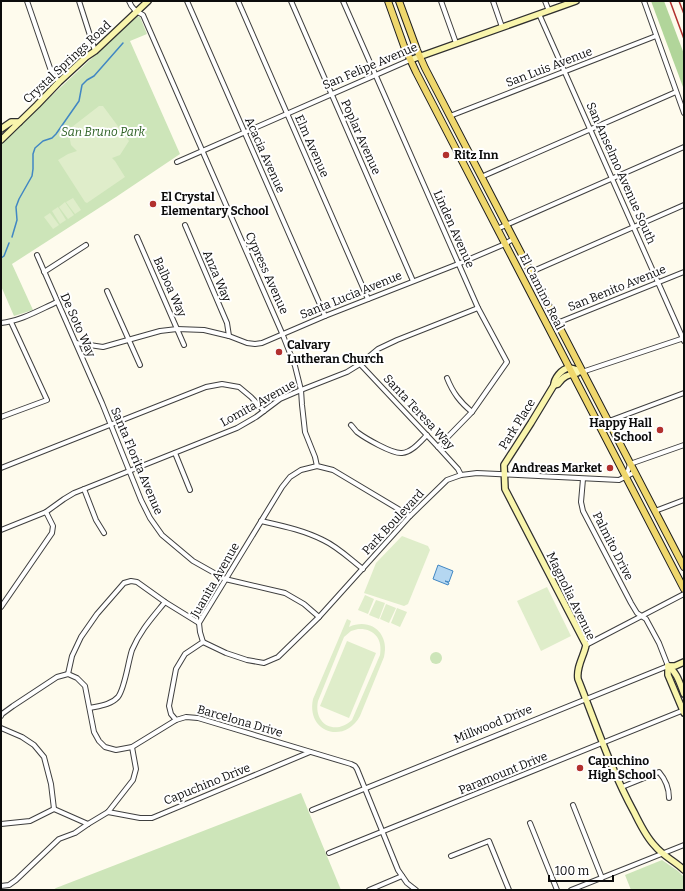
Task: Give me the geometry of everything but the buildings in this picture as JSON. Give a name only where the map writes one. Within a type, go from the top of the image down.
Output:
[{"type":"main road","name":"Crystal Springs Road","points":[[2,134],[20,122],[59,82],[148,1]]},
{"type":"main road","name":"El Camino Real","points":[[388,1],[410,60],[684,589]]},
{"type":"main road","name":"El Camino Real","points":[[399,1],[419,56],[683,565]]},
{"type":"main road","name":"San Felipe Avenue","points":[[410,60],[576,1]]},
{"type":"main road","points":[[569,368],[582,372]]},
{"type":"main road","name":"Park Place","points":[[504,475],[504,465],[554,386],[554,382],[559,374],[569,368]]},
{"type":"main road","name":"Park Place","points":[[554,386],[558,384],[563,377],[582,372]]},
{"type":"main road","name":"Magnolia Avenue","points":[[504,475],[505,489],[586,645],[577,675],[578,679],[603,743],[632,809],[655,847],[684,870]]},
{"type":"main road","name":"Millwood Drive","points":[[668,666],[675,666],[684,662]]},
{"type":"main road","points":[[668,666],[673,669],[684,694]]},
{"type":"main road","points":[[668,666],[668,675],[684,711]]},
{"type":"street","points":[[27,1],[50,68],[59,82]]},
{"type":"street","points":[[79,1],[95,50]]},
{"type":"street","name":"Cypress Avenue","points":[[129,1],[131,7],[143,16],[282,333],[295,366],[301,390],[305,432],[317,466]]},
{"type":"street","name":"Acacia Avenue","points":[[187,1],[325,316]]},
{"type":"street","name":"Elm Avenue","points":[[238,1],[368,299]]},
{"type":"street","name":"Poplar Avenue","points":[[291,1],[413,281]]},
{"type":"street","name":"Linden Avenue","points":[[343,1],[458,264],[478,308],[507,362],[472,412],[438,447]]},
{"type":"street","points":[[441,1],[456,43]]},
{"type":"street","points":[[493,1],[502,27]]},
{"type":"street","points":[[545,1],[549,10]]},
{"type":"street","points":[[644,1],[684,113]]},
{"type":"street","name":"San Anselmo Avenue South","points":[[538,14],[684,339]]},
{"type":"street","name":"San Luis Avenue","points":[[450,116],[656,36]]},
{"type":"street","name":"San Felipe Avenue","points":[[177,162],[410,60]]},
{"type":"street","points":[[481,177],[676,92]]},
{"type":"street","points":[[497,229],[684,147]]},
{"type":"street","points":[[531,272],[684,205]]},
{"type":"street","name":"Anza Way","points":[[185,225],[227,323],[229,336]]},
{"type":"street","name":"Balboa Way","points":[[137,237],[184,345]]},
{"type":"street","name":"Santa Lucia Avenue","points":[[76,343],[104,347],[160,331],[177,329],[204,330],[254,344],[458,264],[514,239]]},
{"type":"street","points":[[44,272],[86,245]]},
{"type":"street","name":"De Soto Way","points":[[37,255],[102,403]]},
{"type":"street","name":"San Benito Avenue","points":[[557,323],[684,272]]},
{"type":"street","points":[[107,291],[140,365]]},
{"type":"street","points":[[1,323],[11,322],[57,302]]},
{"type":"street","name":"Lomita Avenue","points":[[1,530],[46,512],[64,499],[84,489],[237,428],[256,417],[280,399],[347,372],[360,364],[378,349],[478,308]]},
{"type":"street","points":[[1,418],[47,400],[11,322]]},
{"type":"street","points":[[582,372],[684,339]]},
{"type":"street","name":"Santa Teresa Way","points":[[360,364],[438,447],[458,469],[460,474]]},
{"type":"street","points":[[447,378],[451,388],[461,402],[472,412]]},
{"type":"street","points":[[1,468],[206,387],[222,384],[238,388],[251,397],[264,411]]},
{"type":"street","points":[[609,422],[684,393]]},
{"type":"street","name":"Santa Florita Avenue","points":[[102,403],[129,471],[150,518],[162,535],[193,561],[225,579],[285,593],[304,604],[319,617]]},
{"type":"street","points":[[351,425],[356,431],[386,449],[401,453],[409,451],[427,435]]},
{"type":"street","points":[[626,477],[630,464],[684,445]]},
{"type":"street","points":[[175,453],[190,490]]},
{"type":"street","points":[[317,466],[333,470],[410,516]]},
{"type":"street","name":"Juanita Avenue","points":[[203,642],[199,623],[282,487],[290,477],[300,470],[317,466]]},
{"type":"street","name":"Park Boulevard","points":[[203,642],[226,653],[247,660],[264,663],[278,657],[319,617],[410,516],[447,480],[460,474],[477,473],[619,480],[635,472]]},
{"type":"street","name":"Palmito Drive","points":[[583,479],[583,511],[631,603],[637,613],[646,619],[659,643],[668,666]]},
{"type":"street","points":[[84,489],[96,520],[104,534]]},
{"type":"street","points":[[655,511],[684,500]]},
{"type":"street","points":[[1,607],[52,533],[53,526],[46,512]]},
{"type":"street","points":[[261,521],[299,530],[324,540],[344,553],[363,569]]},
{"type":"street","points":[[673,568],[683,565]]},
{"type":"street","points":[[1,716],[13,706],[57,677],[68,674],[72,656],[81,637],[97,614],[124,584],[131,581],[138,582],[165,602],[199,623]]},
{"type":"street","points":[[586,645],[684,594]]},
{"type":"street","points":[[90,708],[110,704],[118,697],[123,686],[132,651],[140,634],[165,602]]},
{"type":"street","points":[[176,720],[171,714],[169,706],[176,668],[185,654],[203,642]]},
{"type":"street","name":"Millwood Drive","points":[[312,810],[668,666]]},
{"type":"street","name":"Barcelona Drive","points":[[68,674],[77,678],[85,686],[94,732],[98,741],[105,747],[116,750],[132,747],[176,720],[186,717],[198,718],[355,766],[395,863],[407,883],[416,890]]},
{"type":"street","name":"Paramount Drive","points":[[329,853],[684,711]]},
{"type":"street","points":[[1,728],[34,745],[44,757],[51,784],[54,809]]},
{"type":"street","points":[[1,886],[8,885],[16,880],[59,839],[75,833],[108,812],[133,780],[136,769],[132,747]]},
{"type":"street","name":"Capuchino Drive","points":[[108,812],[140,818],[152,818],[311,752]]},
{"type":"street","points":[[622,787],[659,772],[668,788],[668,798]]},
{"type":"street","points":[[572,805],[602,878]]},
{"type":"street","points":[[54,809],[88,824]]},
{"type":"street","points":[[1,824],[30,821],[54,809]]},
{"type":"street","points":[[530,823],[557,890]]},
{"type":"street","points":[[451,856],[489,841],[509,890]]},
{"type":"street","points":[[571,890],[684,845]]},
{"type":"street","points":[[369,890],[402,876]]},
{"type":"green space","points":[[651,1],[664,1],[684,54],[683,87]]},
{"type":"green space","name":"San Bruno Park","points":[[137,16],[140,17],[147,34],[130,41],[180,154],[12,264],[33,310],[14,316],[1,286],[1,143]]},
{"type":"green space","points":[[99,106],[103,106],[129,141],[120,155],[112,158],[125,177],[87,203],[58,160],[77,151],[71,145],[68,130]]},
{"type":"green space","points":[[73,198],[81,210],[75,214],[66,202]]},
{"type":"green space","points":[[65,202],[74,215],[68,219],[59,207]]},
{"type":"green space","points":[[58,207],[66,220],[60,224],[52,211]]},
{"type":"green space","points":[[50,213],[59,225],[53,229],[44,217]]},
{"type":"green space","points":[[402,536],[428,546],[430,550],[408,604],[404,606],[364,593],[376,563]]},
{"type":"green space","points":[[547,587],[571,636],[541,651],[517,601]]},
{"type":"green space","points":[[365,595],[374,599],[368,614],[358,610]]},
{"type":"green space","points":[[376,600],[385,603],[379,619],[369,615]]},
{"type":"green space","points":[[386,604],[396,608],[389,623],[380,619]]},
{"type":"green space","points":[[397,608],[407,612],[400,627],[391,623]]},
{"type":"green space","points":[[347,619],[351,621],[349,627],[357,624],[365,624],[377,630],[384,641],[384,657],[360,716],[353,725],[345,730],[336,732],[328,731],[321,727],[315,720],[312,710],[313,699]],"holes":[[[364,629],[369,630],[379,639],[381,649],[380,655],[352,720],[345,725],[332,727],[322,721],[319,716],[317,709],[318,701],[344,637],[351,631]]]},
{"type":"green space","points":[[347,641],[376,653],[349,718],[320,706]]},
{"type":"green space","points":[[434,652],[438,652],[442,658],[438,664],[434,664],[430,660],[430,656]]},
{"type":"green space","points":[[301,793],[341,890],[53,890],[56,888]]},
{"type":"green space","points":[[662,860],[684,877],[684,890],[631,890],[625,875]]},
{"type":"water","points":[[438,565],[453,571],[449,582],[445,581],[449,583],[448,585],[433,579]]},
{"type":"waterway","points":[[12,237],[17,220],[16,207],[32,176],[33,154],[35,148],[43,141],[52,138],[56,134],[79,101],[82,85],[94,76],[123,43]]},
{"type":"waterway","points":[[1,258],[4,256],[9,243]]},
{"type":"railway","points":[[670,1],[684,39]]},
{"type":"railway","points":[[679,1],[684,14]]},
{"type":"place","name":"Ritz Inn","points":[[446,155]]},
{"type":"place","name":"El Crystal Elementary School","points":[[153,204]]},
{"type":"place","name":"Calvary Lutheran Church","points":[[279,352]]},
{"type":"place","name":"Happy Hall School","points":[[660,430]]},
{"type":"place","name":"Andreas Market","points":[[610,468]]},
{"type":"place","name":"Capuchino High School","points":[[580,768]]}]
